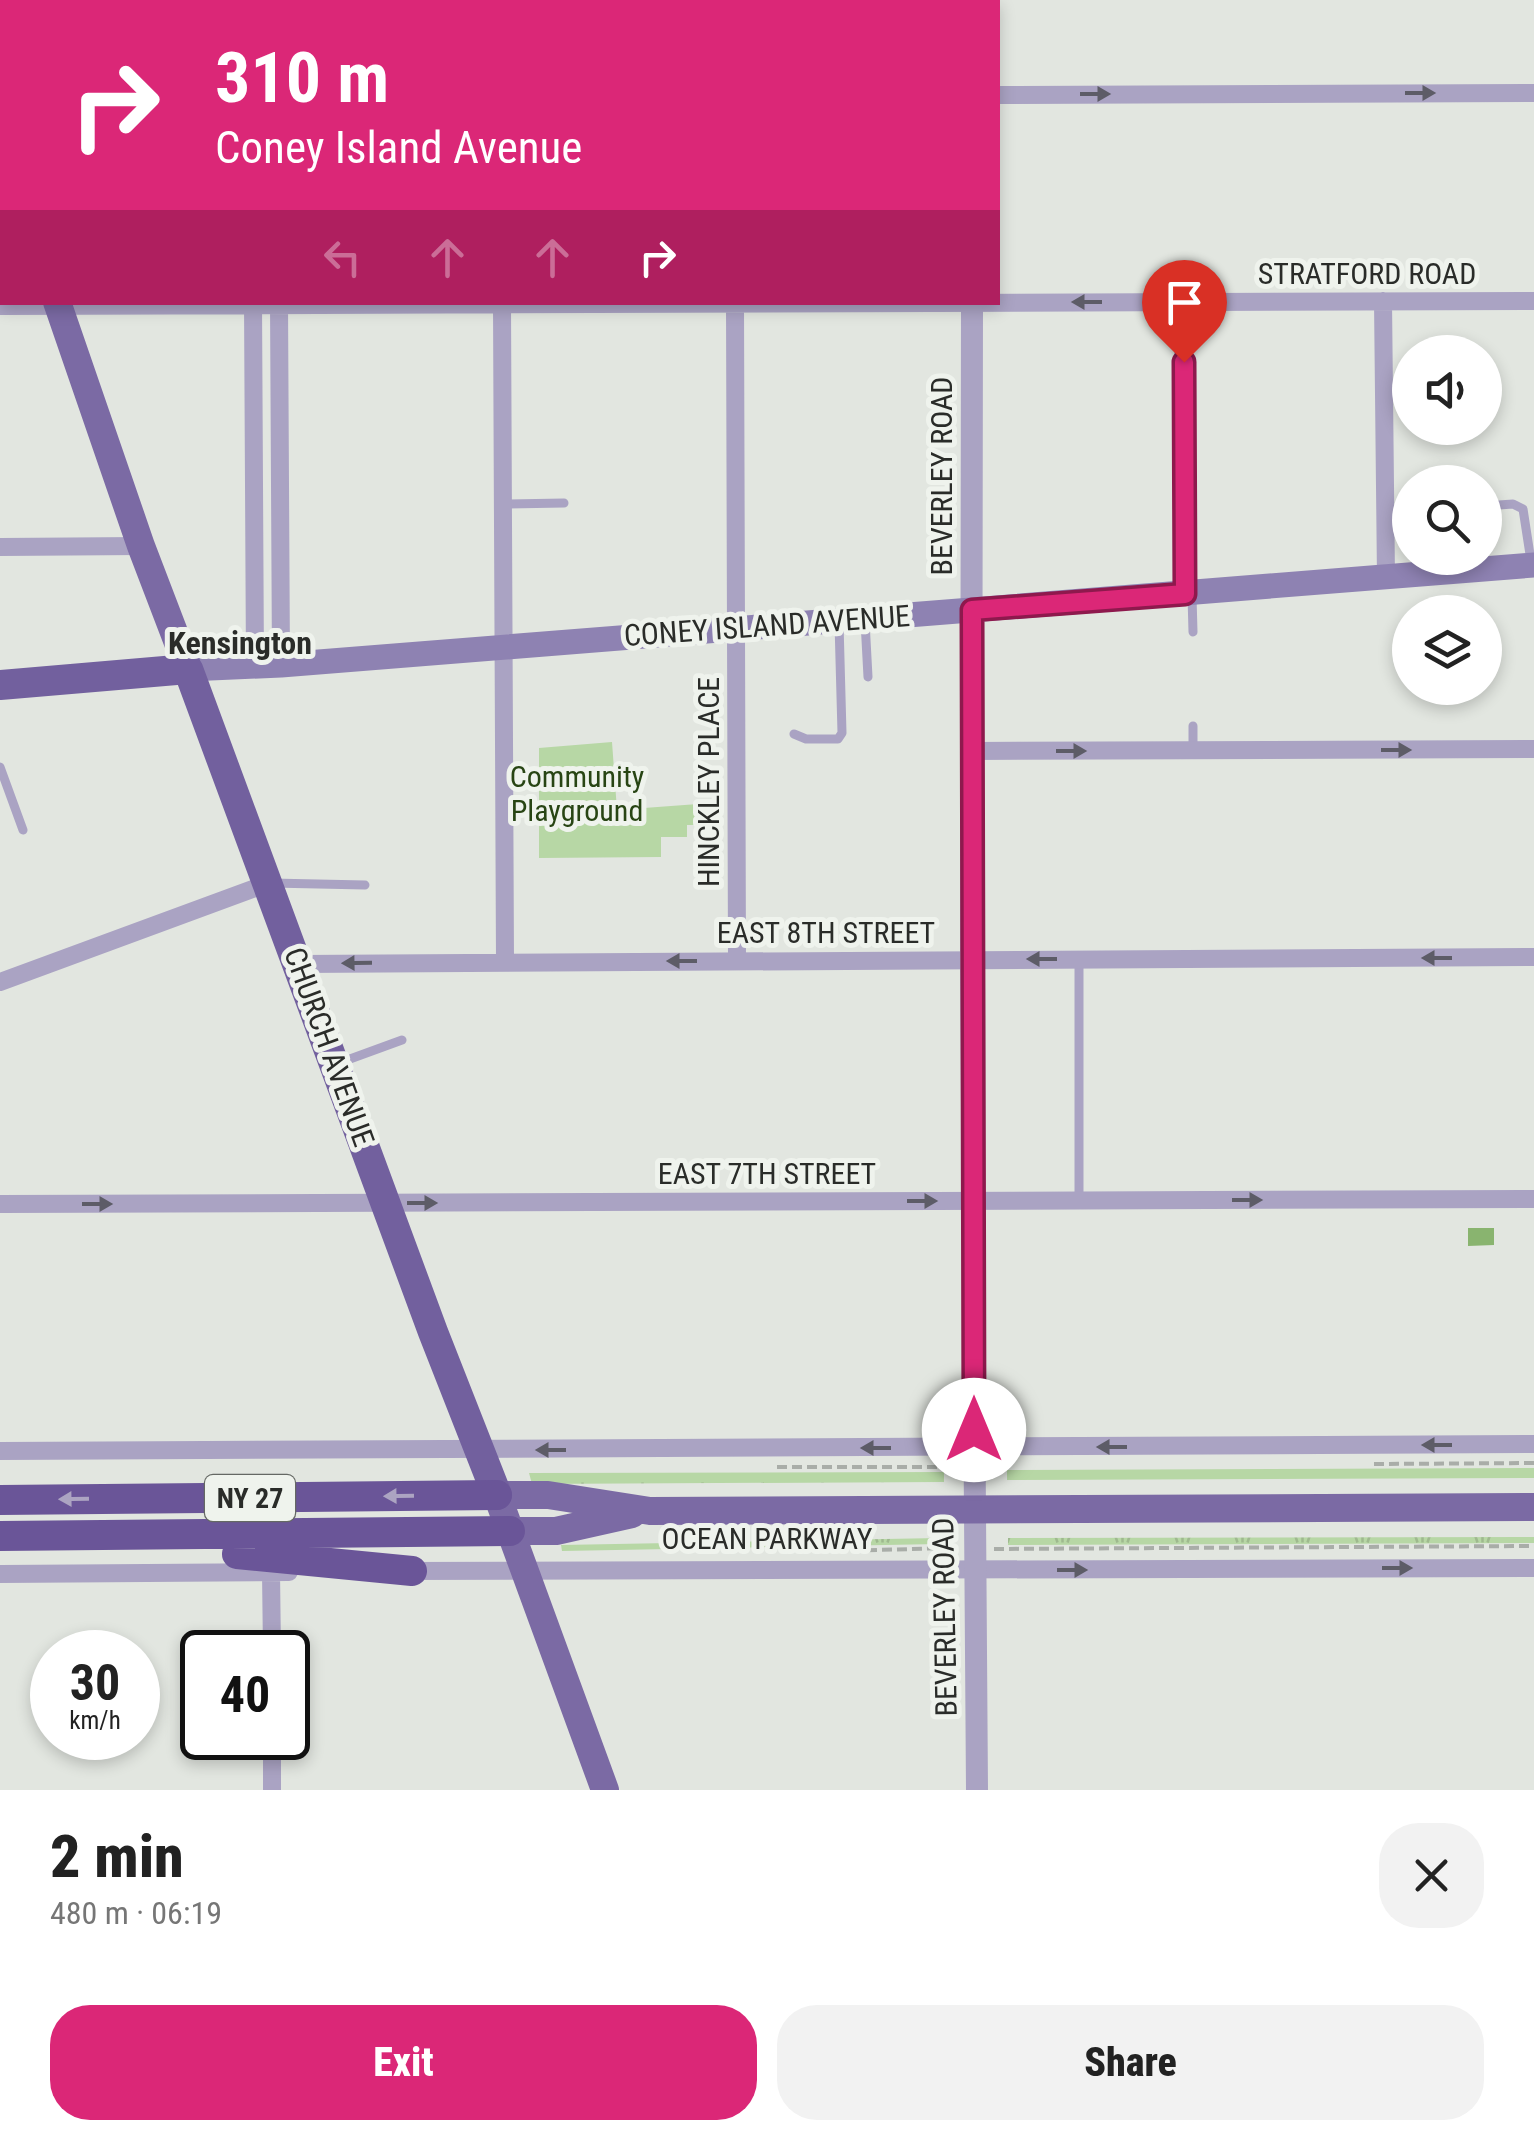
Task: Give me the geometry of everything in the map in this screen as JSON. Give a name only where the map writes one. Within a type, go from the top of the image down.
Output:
[{"type":"highway","name":"CONEY ISLAND AVENUE","points":[[0,684],[188,669]]},
{"type":"highway","name":"CHURCH AVENUE","points":[[188,669],[497,1495]]},
{"type":"highway","name":"NY 27","points":[[0,1500],[497,1495]]},
{"type":"highway","points":[[0,1536],[510,1531]]},
{"type":"highway","points":[[127,1537],[163,1551],[272,1555],[412,1570]]},
{"type":"main road","name":"CHURCH AVENUE","points":[[58,305],[141,546],[188,669]]},
{"type":"main road","name":"CONEY ISLAND AVENUE","points":[[1502,565],[1533,565]]},
{"type":"main road","name":"CONEY ISLAND AVENUE","points":[[188,669],[268,666],[1401,575]]},
{"type":"main road","name":"CHURCH AVENUE","points":[[497,1495],[605,1790]]},
{"type":"main road","name":"OCEAN PARKWAY","points":[[497,1495],[548,1495],[650,1510],[1534,1507]]},
{"type":"main road","name":"OCEAN PARKWAY","points":[[510,1531],[556,1530],[650,1510]]},
{"type":"street","points":[[1000,94],[1534,93]]},
{"type":"street","points":[[1383,301],[1386,578]]},
{"type":"street","name":"STRATFORD ROAD","points":[[1000,303],[1534,301]]},
{"type":"street","points":[[1183,302],[1188,594]]},
{"type":"street","name":"STRATFORD ROAD","points":[[0,306],[29,305]]},
{"type":"street","points":[[253,305],[253,617],[268,666]]},
{"type":"street","points":[[268,666],[281,616],[280,305]]},
{"type":"street","points":[[502,305],[505,961]]},
{"type":"street","name":"HINCKLEY PLACE","points":[[735,305],[737,961]]},
{"type":"street","name":"BEVERLEY ROAD","points":[[972,305],[971,960],[977,1790]]},
{"type":"street","points":[[0,547],[141,546]]},
{"type":"street","points":[[253,617],[281,616]]},
{"type":"street","points":[[973,751],[1534,749]]},
{"type":"street","points":[[0,982],[269,883]]},
{"type":"street","name":"EAST 8TH STREET","points":[[299,964],[1534,958]]},
{"type":"street","name":"EAST 7TH STREET","points":[[0,1204],[1534,1200]]},
{"type":"street","points":[[0,1451],[1534,1444]]},
{"type":"street","name":"OCEAN PARKWAY","points":[[0,1574],[1534,1568]]},
{"type":"street","points":[[272,1572],[272,1630]]},
{"type":"street","points":[[272,1760],[272,1790]]},
{"type":"lane","points":[[254,477],[280,476]]},
{"type":"lane","points":[[503,504],[564,503]]},
{"type":"lane","points":[[1502,505],[1512,504],[1523,510],[1533,565]]},
{"type":"lane","points":[[1188,594],[1192,632]]},
{"type":"lane","points":[[852,619],[868,677]]},
{"type":"lane","points":[[794,734],[822,739],[838,738],[842,733],[852,619]]},
{"type":"lane","points":[[1193,726],[1193,750]]},
{"type":"lane","points":[[0,766],[22,830]]},
{"type":"lane","points":[[269,883],[365,885]]},
{"type":"lane","points":[[1080,959],[1080,1201]]},
{"type":"lane","points":[[336,1064],[402,1040]]},
{"type":"path","points":[[992,1552],[996,1548],[1534,1546]]},
{"type":"path","points":[[835,1552],[931,1548],[955,1552]]},
{"type":"green space","name":"Community Playground","points":[[612,742],[617,810],[698,804],[698,825],[687,825],[687,837],[661,837],[661,857],[539,858],[539,748]]},
{"type":"green space","points":[[1534,1468],[1534,1478],[1007,1480],[1007,1470]]},
{"type":"green space","points":[[944,1472],[944,1482],[532,1484],[529,1473]]},
{"type":"green space","points":[[1534,1537],[1534,1543],[1008,1545],[1008,1538]]},
{"type":"green space","points":[[939,1538],[940,1544],[562,1551],[561,1545]]},
{"type":"shaded area","points":[[1468,1228],[1494,1228],[1494,1245],[1468,1246]]},
{"type":"district","name":"Kensington","points":[[240,643]]},
{"type":"route","points":[[974,1430],[972,610],[1185,594],[1184,362]]}]
